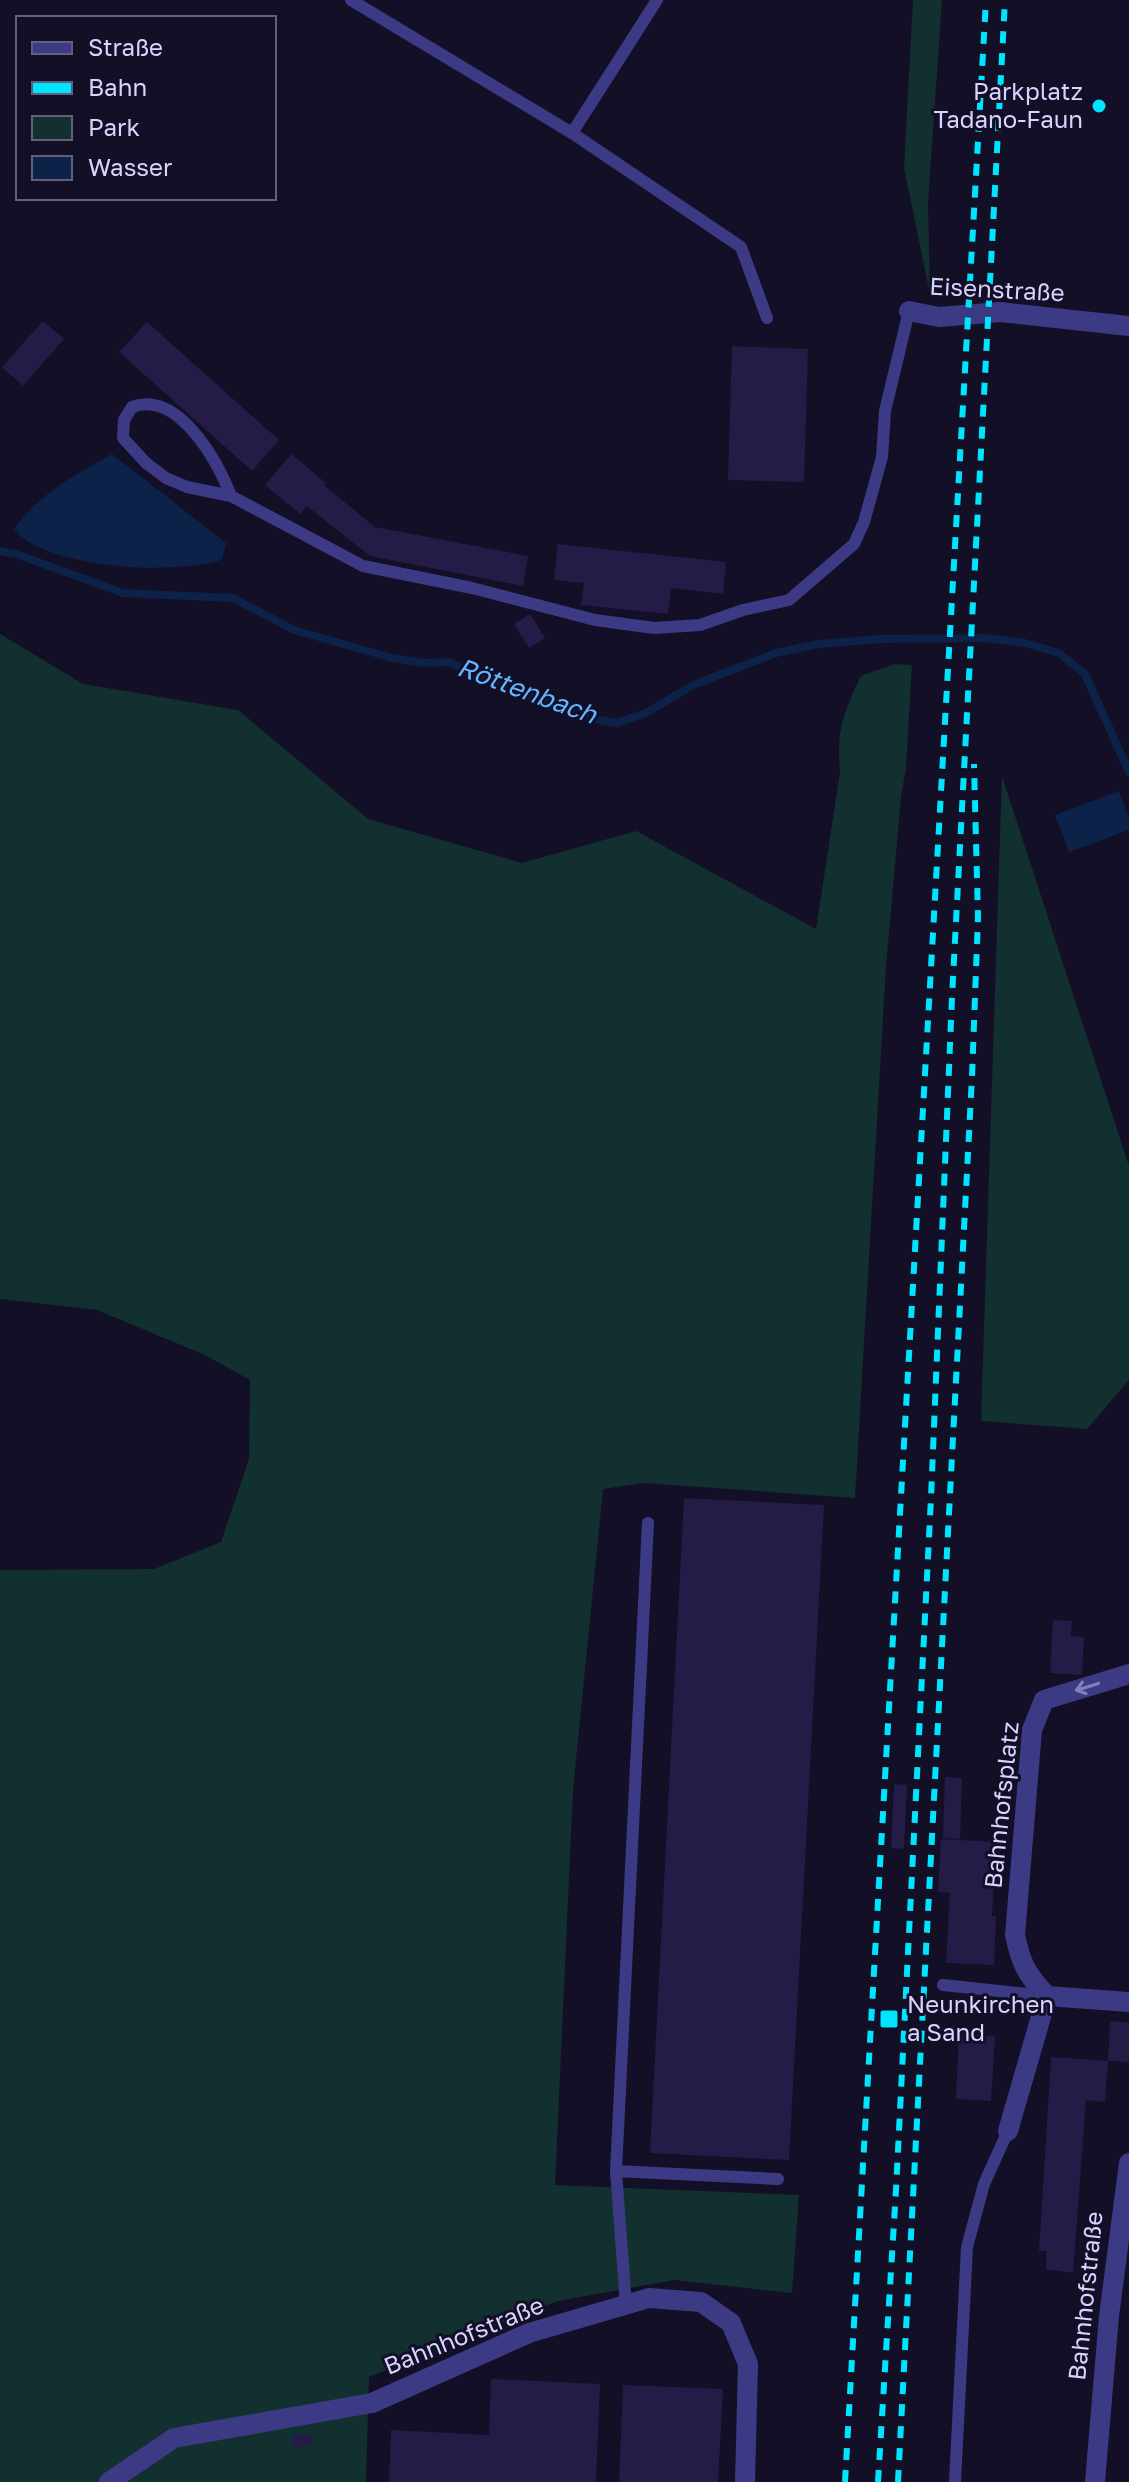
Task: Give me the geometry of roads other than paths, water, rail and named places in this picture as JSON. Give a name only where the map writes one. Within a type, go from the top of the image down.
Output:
[{"type":"street","name":"Eisenstraße","points":[[909,311],[939,317],[1000,312],[1129,326]]},
{"type":"street","name":"Bahnhofsplatz","points":[[1047,1996],[1021,1961],[1015,1935],[1032,1730],[1044,1700],[1129,1674]]},
{"type":"street","points":[[1008,2131],[1047,1996],[1129,2002]]},
{"type":"street","name":"Bahnhofstraße","points":[[1095,2482],[1109,2316],[1129,2163]]},
{"type":"street","name":"Bahnhofstraße","points":[[109,2482],[174,2438],[372,2403],[529,2333],[649,2298],[701,2302],[731,2323],[748,2364],[745,2482]]},
{"type":"lane","points":[[351,0],[572,133],[741,247],[767,318]]},
{"type":"lane","points":[[572,133],[657,0]]},
{"type":"lane","points":[[231,496],[220,468],[203,443],[174,414],[162,406],[145,402],[132,407],[124,420],[123,438],[146,463],[166,478],[187,487],[231,496],[363,566],[472,588],[595,620],[654,628],[700,625],[743,610],[789,600],[854,544],[864,522],[882,457],[885,411],[909,311]]},
{"type":"lane","points":[[626,2305],[616,2171],[648,1523]]},
{"type":"lane","points":[[943,1985],[1047,1996]]},
{"type":"lane","points":[[955,2482],[967,2247],[984,2184],[1008,2131]]},
{"type":"lane","points":[[616,2171],[778,2179]]},
{"type":"water","points":[[112,454],[226,543],[222,560],[153,568],[101,564],[54,553],[31,544],[14,530],[46,496]]},
{"type":"water","points":[[1119,791],[1129,818],[1129,830],[1069,852],[1055,815]]},
{"type":"waterway","name":"Röttenbach","points":[[0,551],[123,593],[233,598],[294,630],[392,658],[424,663],[448,662],[508,689],[570,705],[594,719],[617,723],[646,713],[693,685],[776,653],[818,644],[880,639],[986,638],[1025,643],[1059,653],[1085,674],[1129,772]]},
{"type":"railway","points":[[845,2482],[986,0]]},
{"type":"railway","points":[[878,2482],[896,2190],[931,1498],[952,997],[1005,0]]},
{"type":"railway","points":[[898,2482],[972,1077],[978,917],[974,764]]},
{"type":"place","name":"Parkplatz Tadano-Faun","points":[[1099,106]]},
{"type":"place","name":"Neunkirchen a Sand","points":[[889,2019]]}]
